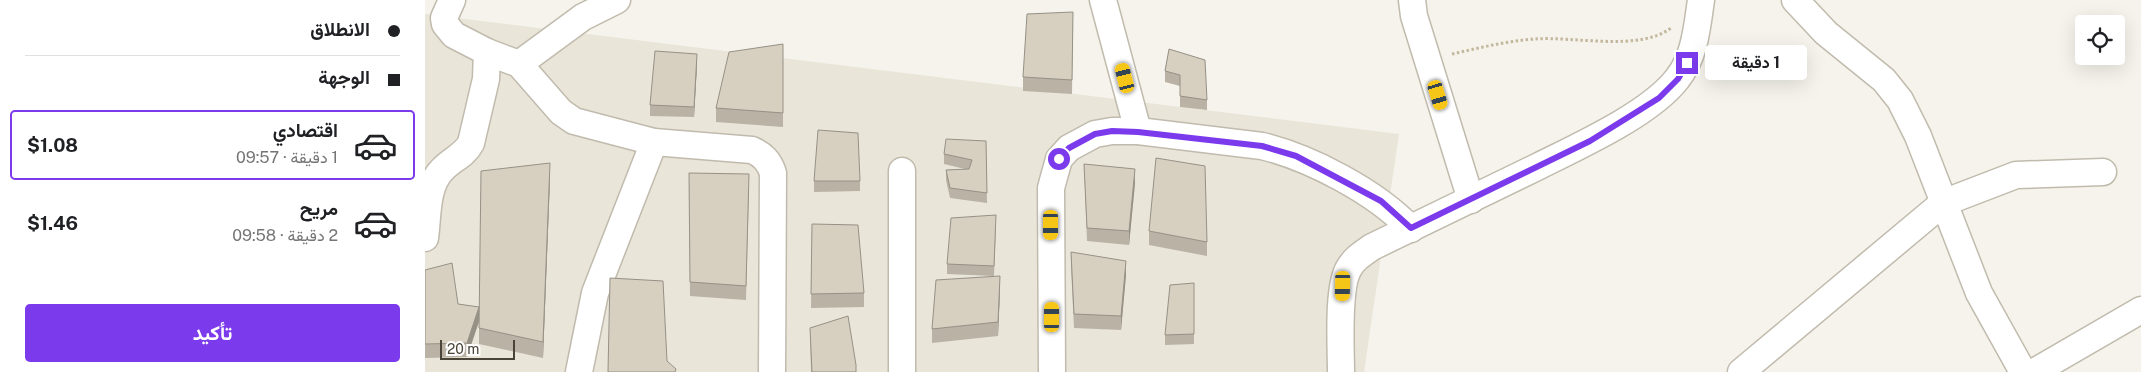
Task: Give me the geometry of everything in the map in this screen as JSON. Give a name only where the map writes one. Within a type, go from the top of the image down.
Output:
[{"type":"street","points":[[519,64],[583,16],[617,0]]},
{"type":"street","points":[[1103,0],[1138,132]]},
{"type":"street","points":[[1412,0],[1414,16],[1471,200]]},
{"type":"street","points":[[1795,0],[1826,33],[1885,80],[1900,100],[1918,136],[1979,293],[2023,372]]},
{"type":"street","points":[[1341,372],[1343,286],[1347,270],[1357,257],[1411,228],[1590,141],[1659,98],[1678,79],[1687,63],[1694,42],[1701,4]]},
{"type":"street","points":[[441,11],[445,24],[454,35],[487,52],[519,64],[561,112],[574,121],[655,142],[752,150],[762,154],[770,163],[773,173],[772,372]]},
{"type":"street","points":[[425,238],[433,185],[433,168],[467,151],[471,143],[486,79],[487,52]]},
{"type":"street","points":[[1052,372],[1051,188],[1059,159],[1069,148],[1095,134],[1112,131],[1138,132],[1262,146],[1296,156],[1381,201],[1411,228]]},
{"type":"street","points":[[579,372],[595,294],[655,142]]},
{"type":"street","points":[[902,171],[902,372]]},
{"type":"street","points":[[1741,372],[1943,203],[2016,175],[2103,172]]},
{"type":"street","points":[[2034,372],[2141,310]]},
{"type":"path","points":[[1428,60],[1505,42],[1537,39],[1645,40],[1667,31],[1701,4]]},
{"type":"shaded area","points":[[425,14],[1399,134],[1364,372],[425,372]]},
{"type":"building","points":[[1073,12],[1072,80],[1023,77],[1027,14]]},
{"type":"building","points":[[783,44],[783,113],[716,108],[729,52]]},
{"type":"building","points":[[1169,49],[1205,60],[1207,100],[1180,96],[1180,75],[1165,71]]},
{"type":"building","points":[[655,51],[697,54],[694,107],[650,105]]},
{"type":"building","points":[[818,130],[858,133],[860,181],[814,181]]},
{"type":"building","points":[[946,139],[986,141],[987,193],[950,188],[946,170],[969,169],[972,160],[944,154]]},
{"type":"building","points":[[1156,158],[1205,166],[1207,242],[1149,231]]},
{"type":"building","points":[[550,163],[543,342],[479,328],[481,171]]},
{"type":"building","points":[[1084,164],[1135,169],[1129,231],[1087,228]]},
{"type":"building","points":[[689,173],[749,174],[746,286],[690,282]]},
{"type":"building","points":[[996,215],[994,266],[947,264],[951,218]]},
{"type":"building","points":[[812,224],[858,225],[864,293],[811,294]]},
{"type":"building","points":[[1071,252],[1126,261],[1121,316],[1074,314]]},
{"type":"building","points":[[452,263],[458,304],[479,307],[467,343],[425,344],[425,270]]},
{"type":"building","points":[[1000,276],[998,322],[932,329],[936,280]]},
{"type":"building","points":[[610,278],[663,281],[667,361],[676,369],[675,372],[608,372]]},
{"type":"building","points":[[1194,283],[1194,334],[1165,335],[1170,285]]},
{"type":"building","points":[[848,316],[856,372],[812,372],[810,328]]},
{"type":"route","points":[[1059,159],[1069,148],[1095,134],[1112,131],[1138,132],[1262,146],[1296,156],[1381,201],[1411,228],[1590,141],[1659,98],[1678,79],[1687,63]]}]
